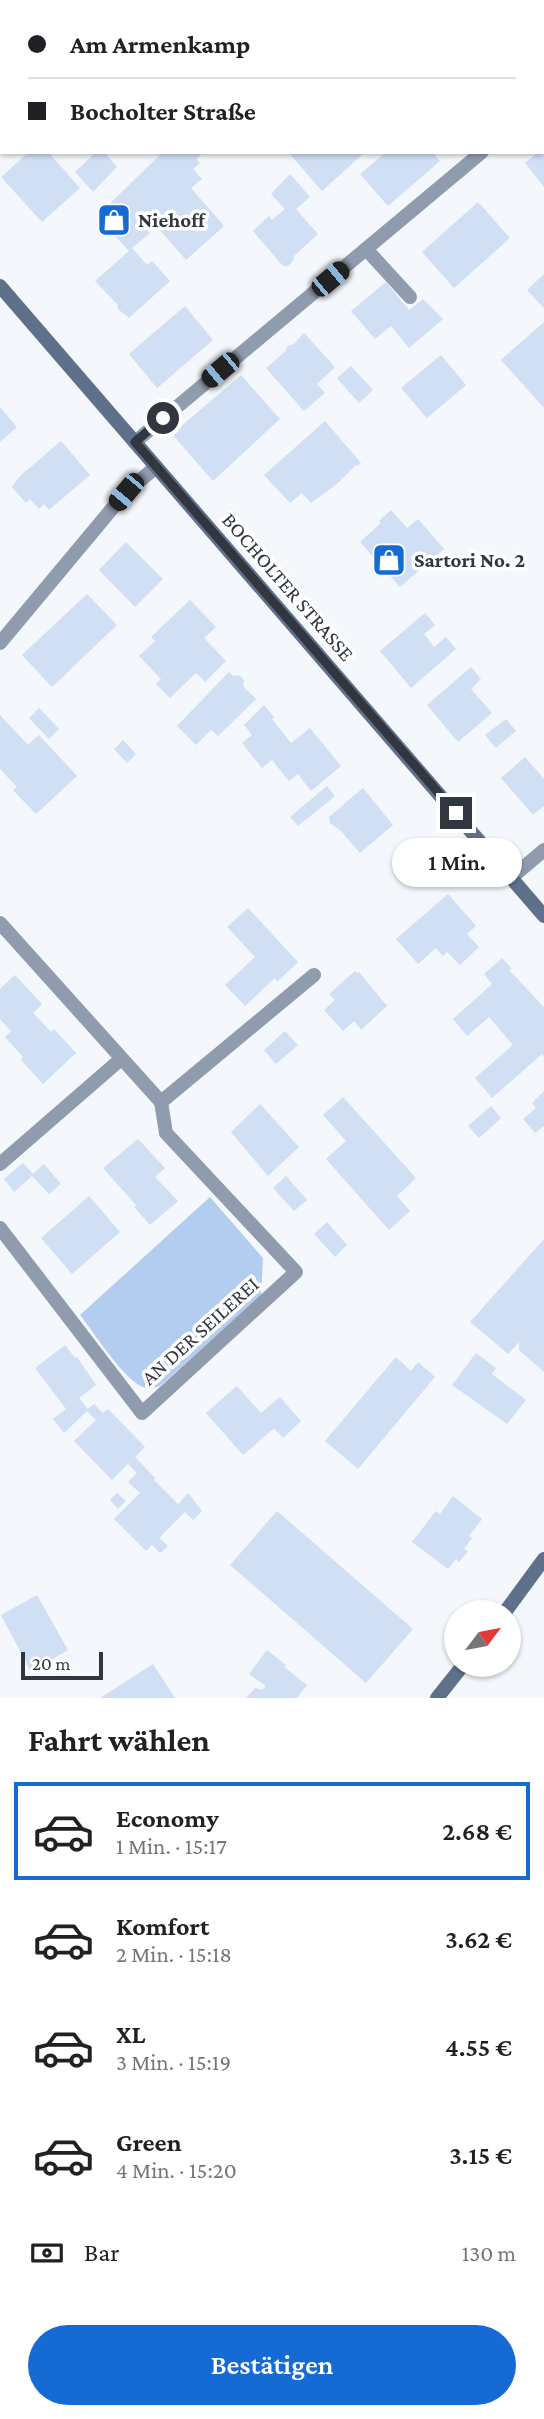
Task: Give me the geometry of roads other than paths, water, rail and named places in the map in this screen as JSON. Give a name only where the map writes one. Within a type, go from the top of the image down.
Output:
[{"type":"street","points":[[135,442],[480,154]]},
{"type":"street","points":[[366,249],[410,297]]},
{"type":"street","name":"BOCHOLTER STRASSE","points":[[0,286],[511,878],[542,909]]},
{"type":"street","points":[[0,643],[126,492],[156,467]]},
{"type":"street","points":[[511,878],[544,850]]},
{"type":"street","name":"AN DER SEILEREI","points":[[0,923],[161,1102],[166,1132],[296,1272],[142,1413],[0,1228]]},
{"type":"street","points":[[161,1102],[314,975]]},
{"type":"street","points":[[0,1164],[121,1059]]},
{"type":"street","points":[[514,1600],[544,1559]]},
{"type":"street","points":[[437,1698],[454,1677]]},
{"type":"place","name":"Niehoff","points":[[114,220]]},
{"type":"place","name":"Sartori No. 2","points":[[389,560]]}]
